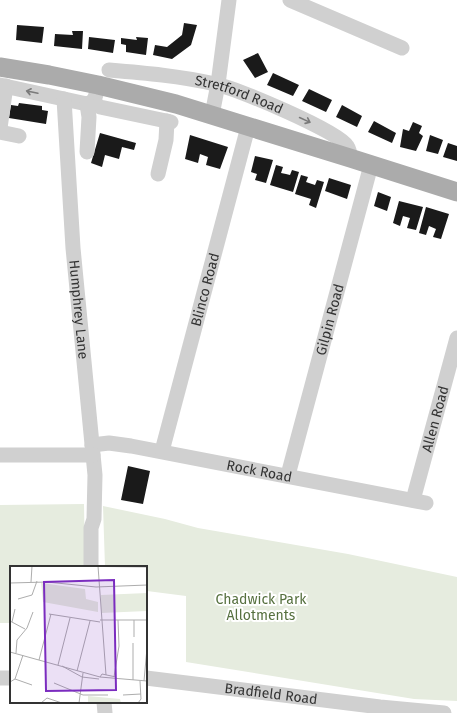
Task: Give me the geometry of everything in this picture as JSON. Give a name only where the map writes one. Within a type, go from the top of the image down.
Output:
[{"type":"main road","name":"Stretford Road","points":[[0,67],[49,75],[176,104],[457,192]]},
{"type":"street","points":[[212,115],[218,84],[229,0]]},
{"type":"street","points":[[290,0],[402,48]]},
{"type":"street","name":"Stretford Road","points":[[3,85],[64,99],[92,86],[158,74],[218,84],[251,96],[314,124],[342,140],[348,146],[350,158]]},
{"type":"street","points":[[0,128],[3,85]]},
{"type":"street","points":[[92,86],[100,107],[169,122],[158,174]]},
{"type":"street","points":[[87,152],[92,86]]},
{"type":"street","name":"Humphrey Lane","points":[[64,99],[72,248],[95,475],[94,519],[96,528],[97,566]]},
{"type":"street","name":"Blinco Road","points":[[162,451],[248,127]]},
{"type":"street","points":[[0,132],[19,136]]},
{"type":"street","name":"Gilpin Road","points":[[288,475],[371,165]]},
{"type":"street","name":"Allen Road","points":[[420,501],[457,338]]},
{"type":"street","name":"Rock Road","points":[[0,455],[93,450],[109,442],[420,501]]},
{"type":"street","name":"Humphrey Lane","points":[[91,566],[91,528],[94,519]]},
{"type":"street","name":"Bradfield Road","points":[[147,678],[373,706],[444,713]]},
{"type":"green space","points":[[84,504],[85,566],[10,566],[10,623],[0,623],[0,505]]},
{"type":"green space","name":"Chadwick Park Allotments","points":[[103,506],[165,519],[198,528],[348,554],[457,577],[457,701],[414,699],[186,662],[186,596],[147,591],[147,566],[105,566]]},
{"type":"building","points":[[184,23],[197,25],[191,45],[172,59],[153,55],[155,45],[167,47],[182,35]]},
{"type":"building","points":[[17,25],[44,27],[42,43],[16,40]]},
{"type":"building","points":[[72,31],[83,31],[82,49],[54,46],[55,34],[73,35]]},
{"type":"building","points":[[89,37],[115,40],[113,53],[88,49]]},
{"type":"building","points":[[136,37],[148,38],[146,55],[126,52],[126,45],[121,44],[121,38],[137,40]]},
{"type":"building","points":[[258,53],[268,72],[255,78],[243,60]]},
{"type":"building","points":[[273,73],[299,85],[293,96],[267,85]]},
{"type":"building","points":[[309,89],[332,100],[326,112],[302,101]]},
{"type":"building","points":[[19,103],[42,106],[42,110],[48,111],[46,124],[9,118],[11,105],[18,106]]},
{"type":"building","points":[[342,105],[362,116],[357,127],[336,117]]},
{"type":"building","points":[[374,121],[396,133],[392,143],[368,132]]},
{"type":"building","points":[[413,122],[422,126],[419,133],[423,136],[416,151],[400,147],[403,129],[409,131]]},
{"type":"building","points":[[100,133],[136,143],[134,150],[122,147],[119,159],[105,155],[102,167],[91,163]]},
{"type":"building","points":[[190,135],[228,147],[220,169],[206,165],[208,157],[200,154],[198,163],[185,159]]},
{"type":"building","points":[[430,135],[443,140],[438,154],[426,151]]},
{"type":"building","points":[[448,143],[457,146],[457,161],[443,157]]},
{"type":"building","points":[[255,156],[273,160],[266,183],[255,180],[257,174],[251,172]]},
{"type":"building","points":[[276,165],[283,167],[281,173],[290,175],[292,170],[299,172],[293,192],[270,185]]},
{"type":"building","points":[[301,175],[308,177],[306,182],[315,185],[317,180],[324,182],[316,208],[309,205],[311,199],[295,194]]},
{"type":"building","points":[[329,178],[351,185],[347,199],[325,191]]},
{"type":"building","points":[[378,192],[391,197],[387,211],[374,206]]},
{"type":"building","points":[[399,201],[423,207],[416,230],[407,228],[410,218],[403,216],[400,226],[393,223]]},
{"type":"building","points":[[426,207],[449,214],[441,239],[433,237],[436,229],[429,226],[426,235],[419,233]]},
{"type":"building","points":[[128,466],[150,471],[143,504],[121,500]]}]
